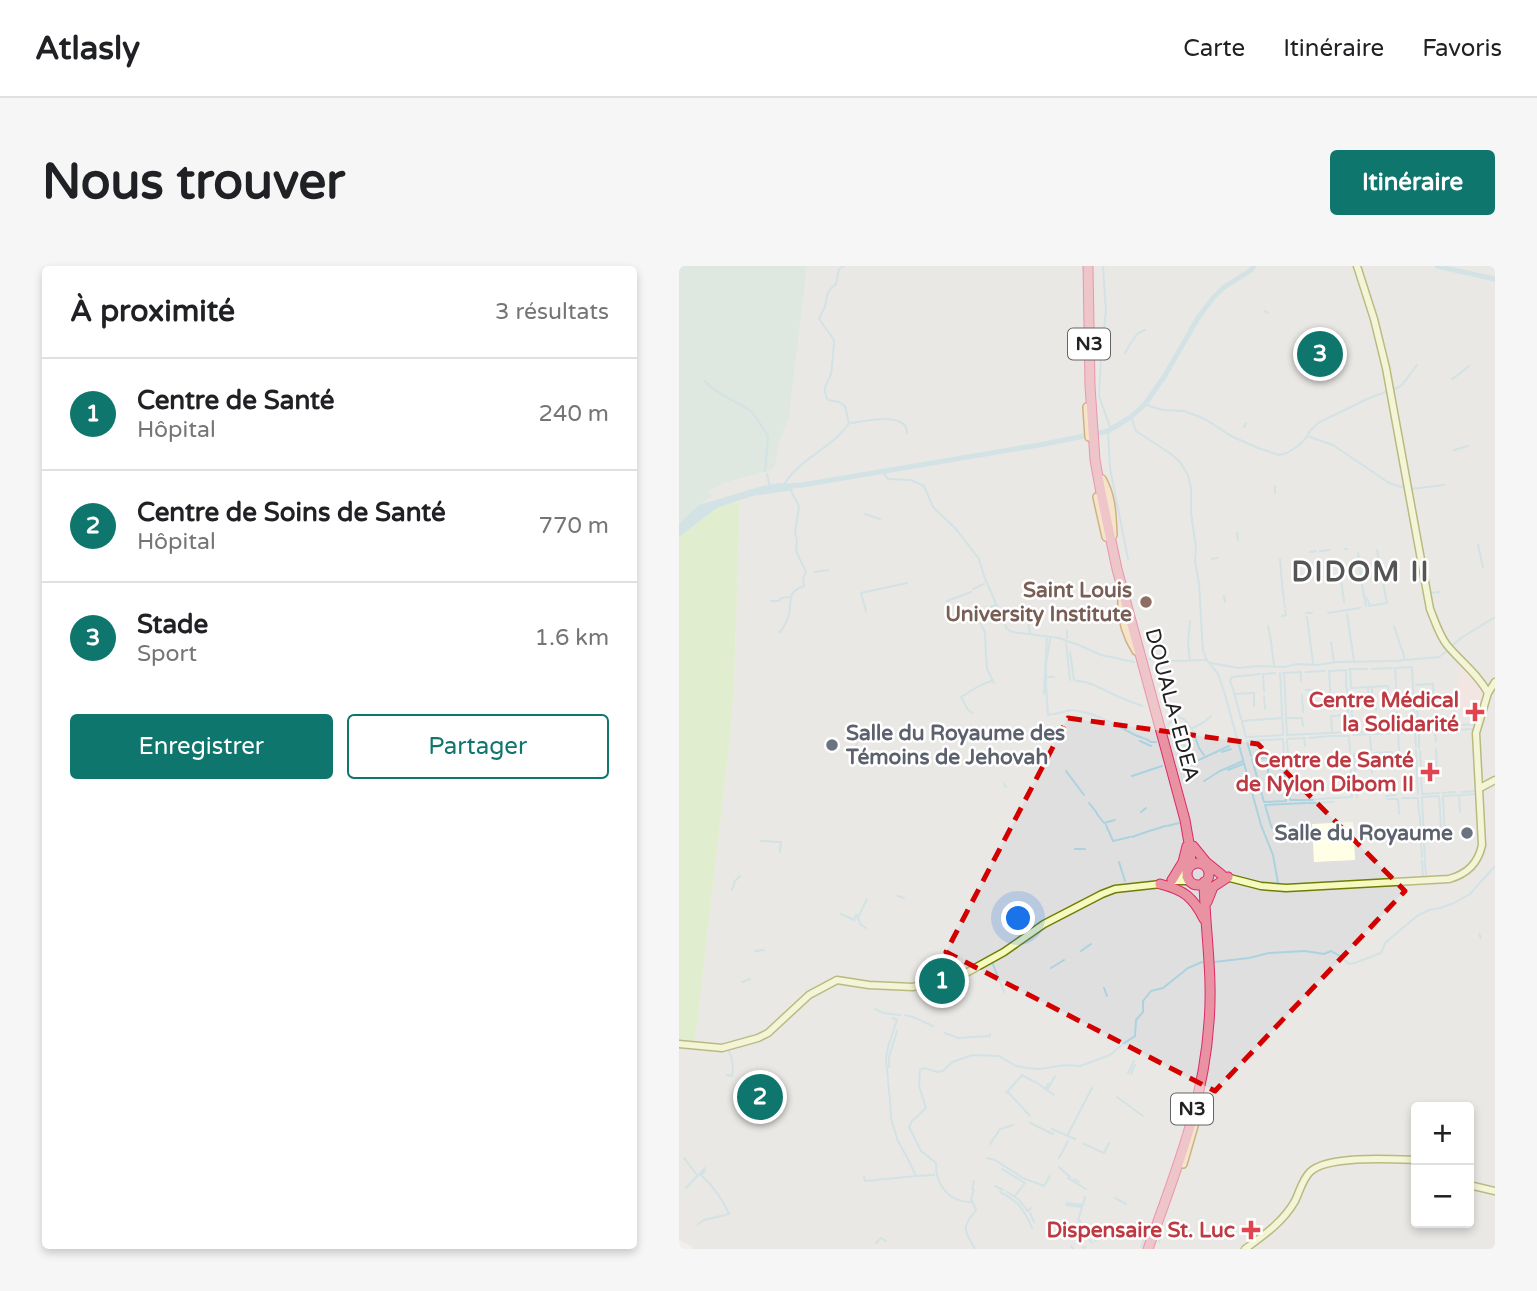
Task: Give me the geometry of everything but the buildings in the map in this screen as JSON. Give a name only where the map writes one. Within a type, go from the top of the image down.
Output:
[{"type":"highway","name":"DOUALA-EDEA","points":[[1088,266],[1092,423],[1101,493],[1117,569],[1206,906],[1205,923]]},
{"type":"highway","name":"DOUALA-EDEA","points":[[1150,1248],[1190,1130],[1204,1069],[1210,1007],[1210,958],[1193,846],[1188,833]]},
{"type":"highway","points":[[1188,833],[1185,858],[1179,870],[1167,881],[1196,904],[1205,923]]},
{"type":"highway","points":[[1193,846],[1206,862],[1225,876],[1213,887],[1206,906]]},
{"type":"main road","points":[[1357,266],[1386,368],[1430,609],[1449,647],[1488,693]]},
{"type":"main road","points":[[1094,445],[1113,536],[1179,784],[1188,821],[1188,833]]},
{"type":"main road","points":[[1094,445],[1097,496],[1114,570],[1181,824],[1188,833]]},
{"type":"main road","points":[[679,1044],[722,1048],[758,1038],[768,1033],[809,995],[837,980],[913,987],[937,977],[953,978],[1004,952],[1044,924],[1115,890],[1198,875],[1225,876],[1261,886],[1286,888],[1454,877],[1470,869],[1481,852],[1476,733],[1488,693],[1495,682]]},
{"type":"main road","points":[[1480,788],[1495,779]]},
{"type":"main road","points":[[1198,875],[1225,876]]},
{"type":"main road","name":"N3","points":[[1150,1248],[1183,1162],[1206,1076],[1214,1007],[1211,939],[1206,906]]},
{"type":"main road","name":"N3","points":[[1150,1248],[1152,1229],[1184,1135],[1198,1081],[1206,1001],[1205,923]]},
{"type":"main road","points":[[1245,1249],[1284,1217],[1295,1201],[1305,1177],[1316,1167],[1355,1160],[1411,1160]]},
{"type":"main road","points":[[1474,1186],[1495,1191]]},
{"type":"highlighted area","points":[[1068,718],[1258,744],[1405,891],[1215,1091],[946,952]]},
{"type":"shaded area","points":[[679,266],[807,266],[789,417],[779,443],[775,466],[771,470],[724,483],[709,491],[711,496],[679,524]]},
{"type":"shaded area","points":[[807,266],[1495,266],[1495,1249],[693,1249],[679,1240],[679,1040],[695,1041],[731,729],[740,501],[753,496],[793,490],[762,486],[699,505],[711,496],[709,491],[724,483],[771,470],[775,466],[779,443],[789,417]]},
{"type":"shaded area","points":[[1459,662],[1490,694],[1485,707],[1458,708]]},
{"type":"shaded area","points":[[1353,822],[1355,860],[1314,862],[1312,824]]},
{"type":"green space","points":[[1339,343],[1340,365],[1302,366],[1301,344]]},
{"type":"green space","points":[[740,501],[731,729],[695,1042],[679,1040],[679,537],[717,508]]},
{"type":"water","points":[[781,483],[795,490],[753,496],[717,508],[679,537],[679,524],[699,505]]},
{"type":"waterway","points":[[784,485],[798,468],[834,440],[849,423],[845,406],[828,400],[826,395],[834,340],[819,319],[828,293],[836,284],[839,269],[844,266]]},
{"type":"waterway","points":[[1103,266],[1106,311],[1099,396],[1111,430]]},
{"type":"waterway","points":[[782,486],[802,485],[1108,431],[1131,417],[1145,404],[1213,298],[1254,266]]},
{"type":"waterway","points":[[1437,266],[1495,279]]},
{"type":"waterway","points":[[1133,340],[1138,333],[1145,330]]},
{"type":"waterway","points":[[1125,353],[1132,341]]},
{"type":"waterway","points":[[1402,385],[1417,365]]},
{"type":"waterway","points":[[1455,377],[1469,366]]},
{"type":"waterway","points":[[705,381],[748,409],[759,421],[768,436],[765,471]]},
{"type":"waterway","points":[[1394,389],[1401,386]]},
{"type":"waterway","points":[[1145,404],[1163,410],[1184,411],[1205,419],[1231,436],[1279,455],[1298,446],[1318,423],[1388,391]]},
{"type":"waterway","points":[[1131,417],[1136,431],[1171,454],[1188,475],[1203,651],[1218,674],[1224,691],[1261,825],[1273,855],[1278,883]]},
{"type":"waterway","points":[[851,423],[875,419],[893,420],[905,426],[907,433]]},
{"type":"waterway","points":[[1244,427],[1246,423]]},
{"type":"waterway","points":[[1108,431],[1110,468],[1128,559]]},
{"type":"waterway","points":[[1310,437],[1333,445],[1389,483],[1405,488]]},
{"type":"waterway","points":[[1454,450],[1468,446]]},
{"type":"waterway","points":[[885,470],[888,479],[911,480],[924,486],[933,507],[956,529],[979,559],[1007,629],[1012,632],[1059,638],[1101,655],[1134,662]]},
{"type":"waterway","points":[[767,474],[770,487]]},
{"type":"waterway","points":[[1411,489],[1444,485]]},
{"type":"waterway","points":[[1275,486],[1275,493]]},
{"type":"waterway","points":[[779,632],[788,618],[791,597],[804,586],[803,578],[806,572],[796,551],[795,533],[799,506],[791,491]]},
{"type":"waterway","points":[[1094,503],[1095,507]]},
{"type":"waterway","points":[[865,514],[880,519]]},
{"type":"waterway","points":[[1237,533],[1238,540]]},
{"type":"waterway","points":[[1478,545],[1483,567]]},
{"type":"waterway","points":[[1320,551],[1329,550]]},
{"type":"waterway","points":[[1369,606],[1387,603],[1377,550]]},
{"type":"waterway","points":[[1310,552],[1316,551]]},
{"type":"waterway","points":[[1358,553],[1366,606]]},
{"type":"waterway","points":[[1212,559],[1217,558]]},
{"type":"waterway","points":[[1280,559],[1282,583]]},
{"type":"waterway","points":[[1339,563],[1344,602]]},
{"type":"waterway","points":[[815,572],[828,570]]},
{"type":"waterway","points":[[866,611],[861,593],[907,583]]},
{"type":"waterway","points":[[973,589],[984,584]]},
{"type":"waterway","points":[[1282,585],[1284,600]]},
{"type":"waterway","points":[[947,601],[971,592]]},
{"type":"waterway","points":[[1430,593],[1440,592]]},
{"type":"waterway","points":[[1224,596],[1225,602]]},
{"type":"waterway","points":[[771,601],[789,597]]},
{"type":"waterway","points":[[1367,598],[1370,606]]},
{"type":"waterway","points":[[1284,602],[1285,607]]},
{"type":"waterway","points":[[986,655],[985,632],[978,619],[985,610],[995,605]]},
{"type":"waterway","points":[[1026,607],[1030,634]]},
{"type":"waterway","points":[[1328,613],[1360,608]]},
{"type":"waterway","points":[[1282,616],[1286,615],[1285,610]]},
{"type":"waterway","points":[[1306,613],[1312,613]]},
{"type":"waterway","points":[[1347,614],[1354,661]]},
{"type":"waterway","points":[[1307,617],[1313,663]]},
{"type":"waterway","points":[[1452,646],[1495,617]]},
{"type":"waterway","points":[[1437,620],[1445,637]]},
{"type":"waterway","points":[[1190,621],[1190,661]]},
{"type":"waterway","points":[[1268,626],[1271,641]]},
{"type":"waterway","points":[[1394,626],[1401,648]]},
{"type":"waterway","points":[[1067,631],[1067,638]]},
{"type":"waterway","points":[[1044,694],[1047,636]]},
{"type":"waterway","points":[[1050,637],[1046,671],[1048,715],[1064,712]]},
{"type":"waterway","points":[[1271,642],[1274,665]]},
{"type":"waterway","points":[[1331,642],[1334,662]]},
{"type":"waterway","points":[[1066,643],[1070,680]]},
{"type":"waterway","points":[[1402,649],[1405,660]]},
{"type":"waterway","points":[[1211,663],[1238,668],[1394,661],[1439,657],[1448,650]]},
{"type":"waterway","points":[[1070,652],[1074,680],[1083,682]]},
{"type":"waterway","points":[[986,655],[987,669],[994,683]]},
{"type":"waterway","points":[[1149,659],[1206,660]]},
{"type":"waterway","points":[[1395,668],[1412,667],[1415,728]]},
{"type":"waterway","points":[[1372,669],[1392,668]]},
{"type":"waterway","points":[[1395,668],[1396,684]]},
{"type":"waterway","points":[[1349,669],[1367,669]]},
{"type":"waterway","points":[[1346,670],[1346,687]]},
{"type":"waterway","points":[[1330,687],[1329,671],[1346,670]]},
{"type":"waterway","points":[[1350,670],[1351,686]]},
{"type":"waterway","points":[[1306,672],[1325,671]]},
{"type":"waterway","points":[[1301,672],[1301,681]]},
{"type":"waterway","points":[[1283,673],[1301,672]]},
{"type":"waterway","points":[[1265,674],[1275,673]]},
{"type":"waterway","points":[[1280,673],[1281,690]]},
{"type":"waterway","points":[[1284,673],[1285,689]]},
{"type":"waterway","points":[[1234,692],[1230,681],[1232,677],[1260,674]]},
{"type":"waterway","points":[[1263,674],[1264,691]]},
{"type":"waterway","points":[[1048,677],[1054,677]]},
{"type":"waterway","points":[[973,713],[968,710],[961,697],[993,680]]},
{"type":"waterway","points":[[1085,682],[1094,685]]},
{"type":"waterway","points":[[1416,685],[1433,684],[1434,709],[1443,709]]},
{"type":"waterway","points":[[1096,686],[1142,706]]},
{"type":"waterway","points":[[1351,688],[1388,686],[1389,698],[1393,698],[1393,709]]},
{"type":"waterway","points":[[1396,686],[1397,707]]},
{"type":"waterway","points":[[1347,688],[1348,713]]},
{"type":"waterway","points":[[1368,688],[1369,706]]},
{"type":"waterway","points":[[1372,688],[1372,700],[1376,700],[1376,710]]},
{"type":"waterway","points":[[1330,689],[1331,706]]},
{"type":"waterway","points":[[1306,690],[1322,690],[1323,702],[1327,702],[1327,708]]},
{"type":"waterway","points":[[1285,691],[1286,716]]},
{"type":"waterway","points":[[1248,737],[1283,735],[1281,692]]},
{"type":"waterway","points":[[1234,694],[1254,693],[1254,706]]},
{"type":"waterway","points":[[1302,695],[1303,712]]},
{"type":"waterway","points":[[1235,696],[1241,719]]},
{"type":"waterway","points":[[1264,696],[1265,709]]},
{"type":"waterway","points":[[1351,699],[1352,712]]},
{"type":"waterway","points":[[1417,705],[1418,727]]},
{"type":"waterway","points":[[1066,711],[1075,710]]},
{"type":"waterway","points":[[1077,711],[1099,717],[1156,742]]},
{"type":"waterway","points":[[1397,712],[1398,727]]},
{"type":"waterway","points":[[1392,713],[1392,721]]},
{"type":"waterway","points":[[1348,715],[1349,731]]},
{"type":"waterway","points":[[1332,733],[1331,716],[1348,715]]},
{"type":"waterway","points":[[1352,715],[1353,730]]},
{"type":"waterway","points":[[1193,728],[1211,716]]},
{"type":"waterway","points":[[1168,724],[1178,717],[1184,719],[1192,729]]},
{"type":"waterway","points":[[1242,721],[1282,718]]},
{"type":"waterway","points":[[1286,718],[1302,718],[1303,726]]},
{"type":"waterway","points":[[1286,719],[1287,734]]},
{"type":"waterway","points":[[1242,722],[1246,738]]},
{"type":"waterway","points":[[1418,728],[1475,724]]},
{"type":"waterway","points":[[1353,732],[1414,729]]},
{"type":"waterway","points":[[1438,731],[1474,729]]},
{"type":"waterway","points":[[1193,731],[1204,755]]},
{"type":"waterway","points":[[1419,748],[1419,732],[1436,731]]},
{"type":"waterway","points":[[1287,735],[1349,732]]},
{"type":"waterway","points":[[1353,735],[1415,732],[1416,747]]},
{"type":"waterway","points":[[1435,732],[1436,741]]},
{"type":"waterway","points":[[1398,733],[1399,750]]},
{"type":"waterway","points":[[1309,738],[1330,736]]},
{"type":"waterway","points":[[1332,736],[1349,736]]},
{"type":"waterway","points":[[1349,736],[1350,751]]},
{"type":"waterway","points":[[1370,737],[1371,750]]},
{"type":"waterway","points":[[1304,738],[1305,746]]},
{"type":"waterway","points":[[1287,739],[1305,738]]},
{"type":"waterway","points":[[1266,740],[1283,739]]},
{"type":"waterway","points":[[856,747],[858,740]]},
{"type":"waterway","points":[[1251,756],[1247,741],[1264,740]]},
{"type":"waterway","points":[[1283,740],[1284,756]]},
{"type":"waterway","points":[[1287,740],[1288,755]]},
{"type":"waterway","points":[[1140,741],[1151,746]]},
{"type":"waterway","points":[[1186,766],[1229,746]]},
{"type":"waterway","points":[[1222,752],[1231,749]]},
{"type":"waterway","points":[[1436,749],[1437,774]]},
{"type":"waterway","points":[[1416,750],[1417,776]]},
{"type":"waterway","points":[[1399,751],[1400,765]]},
{"type":"waterway","points":[[1420,751],[1421,774]]},
{"type":"waterway","points":[[1374,753],[1392,752],[1392,764],[1396,764],[1397,769]]},
{"type":"waterway","points":[[1371,753],[1372,773]]},
{"type":"waterway","points":[[1356,778],[1354,754],[1371,753]]},
{"type":"waterway","points":[[1350,754],[1351,778]]},
{"type":"waterway","points":[[1267,758],[1283,757]]},
{"type":"waterway","points":[[1252,759],[1264,802],[1286,801],[1284,757]]},
{"type":"waterway","points":[[1253,759],[1266,758]]},
{"type":"waterway","points":[[1268,758],[1268,775]]},
{"type":"waterway","points":[[1288,758],[1289,782]]},
{"type":"waterway","points":[[1204,781],[1243,761]]},
{"type":"waterway","points":[[1228,770],[1243,764]]},
{"type":"waterway","points":[[1132,776],[1162,766]]},
{"type":"waterway","points":[[1066,771],[1084,795]]},
{"type":"waterway","points":[[1417,777],[1418,794]]},
{"type":"waterway","points":[[1421,777],[1422,793]]},
{"type":"waterway","points":[[1351,780],[1352,796]]},
{"type":"waterway","points":[[1356,781],[1357,797]]},
{"type":"waterway","points":[[1289,783],[1290,800]]},
{"type":"waterway","points":[[1461,792],[1477,791]]},
{"type":"waterway","points":[[1442,793],[1455,792]]},
{"type":"waterway","points":[[1422,794],[1439,793]]},
{"type":"waterway","points":[[1461,795],[1477,794]]},
{"type":"waterway","points":[[1386,796],[1396,795]]},
{"type":"waterway","points":[[1443,796],[1460,795]]},
{"type":"waterway","points":[[1423,797],[1438,796]]},
{"type":"waterway","points":[[1439,796],[1441,827]]},
{"type":"waterway","points":[[1443,796],[1445,836],[1454,836]]},
{"type":"waterway","points":[[1459,796],[1460,812]]},
{"type":"waterway","points":[[1333,798],[1352,797]]},
{"type":"waterway","points":[[1422,797],[1424,840]]},
{"type":"waterway","points":[[1308,800],[1332,798]]},
{"type":"waterway","points":[[1402,798],[1418,798]]},
{"type":"waterway","points":[[1418,798],[1419,814]]},
{"type":"waterway","points":[[1387,799],[1397,799]]},
{"type":"waterway","points":[[1398,799],[1399,814]]},
{"type":"waterway","points":[[1290,800],[1306,800]]},
{"type":"waterway","points":[[1308,803],[1334,802]]},
{"type":"waterway","points":[[1089,803],[1097,813]]},
{"type":"waterway","points":[[1270,822],[1265,805],[1306,803]]},
{"type":"waterway","points":[[1141,812],[1146,808]]},
{"type":"waterway","points":[[1097,814],[1104,823],[1115,820]]},
{"type":"waterway","points":[[1420,816],[1421,841]]},
{"type":"waterway","points":[[1167,826],[1179,823]]},
{"type":"waterway","points":[[1270,823],[1272,828]]},
{"type":"waterway","points":[[1106,825],[1113,841],[1130,837]]},
{"type":"waterway","points":[[1153,830],[1165,826]]},
{"type":"waterway","points":[[1132,837],[1152,830]]},
{"type":"waterway","points":[[1425,837],[1434,836]]},
{"type":"waterway","points":[[761,841],[781,842],[780,852]]},
{"type":"waterway","points":[[1424,842],[1425,859]]},
{"type":"waterway","points":[[1421,843],[1422,857]]},
{"type":"waterway","points":[[1075,849],[1085,849]]},
{"type":"waterway","points":[[1422,861],[1423,877]]},
{"type":"waterway","points":[[1425,861],[1426,877]]},
{"type":"waterway","points":[[1119,862],[1125,881]]},
{"type":"waterway","points":[[1214,962],[1269,953],[1305,951],[1324,954],[1331,951],[1349,964],[1355,963],[1381,953],[1386,942],[1417,916],[1454,903],[1470,894],[1495,866]]},
{"type":"waterway","points":[[732,890],[740,876]]},
{"type":"waterway","points":[[898,896],[904,898]]},
{"type":"waterway","points":[[841,914],[854,920],[856,915],[859,916],[867,899]]},
{"type":"waterway","points":[[857,916],[861,925],[866,928]]},
{"type":"waterway","points":[[1479,934],[1481,938]]},
{"type":"waterway","points":[[1081,951],[1091,944]]},
{"type":"waterway","points":[[755,951],[764,950]]},
{"type":"waterway","points":[[1051,968],[1064,960]]},
{"type":"waterway","points":[[992,962],[1004,992]]},
{"type":"waterway","points":[[972,1202],[964,1202],[945,1191],[938,1179],[936,1163],[921,1151],[909,1127],[926,1108],[919,1086],[920,1070],[924,1068],[943,1071],[952,1062],[973,1055],[999,1056],[1016,1066],[1040,1069],[1065,1065],[1080,1066],[1110,1055],[1135,1036],[1136,1020],[1143,1012],[1143,1001],[1151,991],[1163,988],[1188,968],[1202,962]]},
{"type":"waterway","points":[[742,982],[750,979]]},
{"type":"waterway","points":[[1104,988],[1107,996]]},
{"type":"waterway","points":[[875,1009],[900,1015]]},
{"type":"waterway","points":[[905,1015],[933,1026]]},
{"type":"waterway","points":[[886,1058],[897,1020],[893,1018]]},
{"type":"waterway","points":[[889,1067],[889,1057],[897,1031]]},
{"type":"waterway","points":[[945,1033],[958,1038],[990,1034]]},
{"type":"waterway","points":[[727,1048],[733,1069],[732,1076],[727,1075]]},
{"type":"waterway","points":[[886,1060],[888,1079]]},
{"type":"waterway","points":[[1128,1073],[1134,1061]]},
{"type":"waterway","points":[[1131,1074],[1135,1065]]},
{"type":"waterway","points":[[1006,1093],[1022,1075],[1037,1083]]},
{"type":"waterway","points":[[1054,1095],[1047,1090],[1055,1076]]},
{"type":"waterway","points":[[888,1081],[890,1100]]},
{"type":"waterway","points":[[1039,1084],[1045,1089],[1048,1084]]},
{"type":"waterway","points":[[1067,1136],[1092,1088]]},
{"type":"waterway","points":[[1007,1091],[1030,1116]]},
{"type":"waterway","points":[[1117,1097],[1131,1107]]},
{"type":"waterway","points":[[890,1102],[891,1119],[897,1138]]},
{"type":"waterway","points":[[1136,1111],[1143,1116]]},
{"type":"waterway","points":[[1030,1123],[1053,1134]]},
{"type":"waterway","points":[[990,1144],[1000,1129],[1013,1125]]},
{"type":"waterway","points":[[1052,1129],[1075,1139]]},
{"type":"waterway","points":[[897,1139],[905,1154]]},
{"type":"waterway","points":[[1059,1158],[1068,1141]]},
{"type":"waterway","points":[[1084,1144],[1104,1153],[1109,1143]]},
{"type":"waterway","points":[[864,1176],[865,1181],[916,1176],[906,1155]]},
{"type":"waterway","points":[[684,1158],[697,1175]]},
{"type":"waterway","points":[[987,1158],[1044,1186],[1050,1176]]},
{"type":"waterway","points":[[1059,1167],[1070,1177]]},
{"type":"waterway","points":[[686,1188],[705,1168]]},
{"type":"waterway","points":[[1002,1169],[1025,1183],[1015,1196]]},
{"type":"waterway","points":[[698,1224],[729,1214],[717,1193],[701,1175],[705,1171]]},
{"type":"waterway","points":[[917,1176],[934,1175]]},
{"type":"waterway","points":[[1068,1178],[1086,1189]]},
{"type":"waterway","points":[[1074,1179],[1079,1182]]},
{"type":"waterway","points":[[974,1181],[971,1198],[976,1210],[966,1229],[975,1249]]},
{"type":"waterway","points":[[995,1186],[1003,1190]]},
{"type":"waterway","points":[[1000,1192],[1020,1206],[1032,1228]]},
{"type":"waterway","points":[[1007,1192],[1018,1199],[1028,1211],[1031,1208]]},
{"type":"waterway","points":[[1067,1203],[1083,1205],[1085,1197]]},
{"type":"waterway","points":[[1115,1198],[1126,1204]]},
{"type":"waterway","points":[[1066,1205],[1082,1207],[1078,1220],[1092,1243]]},
{"type":"waterway","points":[[1030,1213],[1034,1222]]},
{"type":"waterway","points":[[1141,1247],[1147,1232]]},
{"type":"waterway","points":[[1159,1242],[1162,1233]]},
{"type":"waterway","points":[[1095,1241],[1102,1235]]},
{"type":"waterway","points":[[876,1243],[881,1238]]},
{"type":"place","name":"Stade","points":[[1320,354]]},
{"type":"place","name":"Saint Louis University Institute","points":[[1146,602]]},
{"type":"place","name":"Centre Médical la Solidarité","points":[[1475,712]]},
{"type":"place","name":"Salle du Royaume des Témoins de Jehovah","points":[[832,745]]},
{"type":"place","name":"Centre de Santé de Nylon Dibom II","points":[[1430,772]]},
{"type":"place","name":"Salle du Royaume","points":[[1467,833]]},
{"type":"place","name":"Centre de Santé","points":[[942,981]]},
{"type":"place","name":"Centre de Soins de Santé","points":[[760,1097]]},
{"type":"place","name":"Dispensaire St. Luc","points":[[1251,1230]]},
{"type":"district","name":"DIDOM II","points":[[1361,572]]}]
